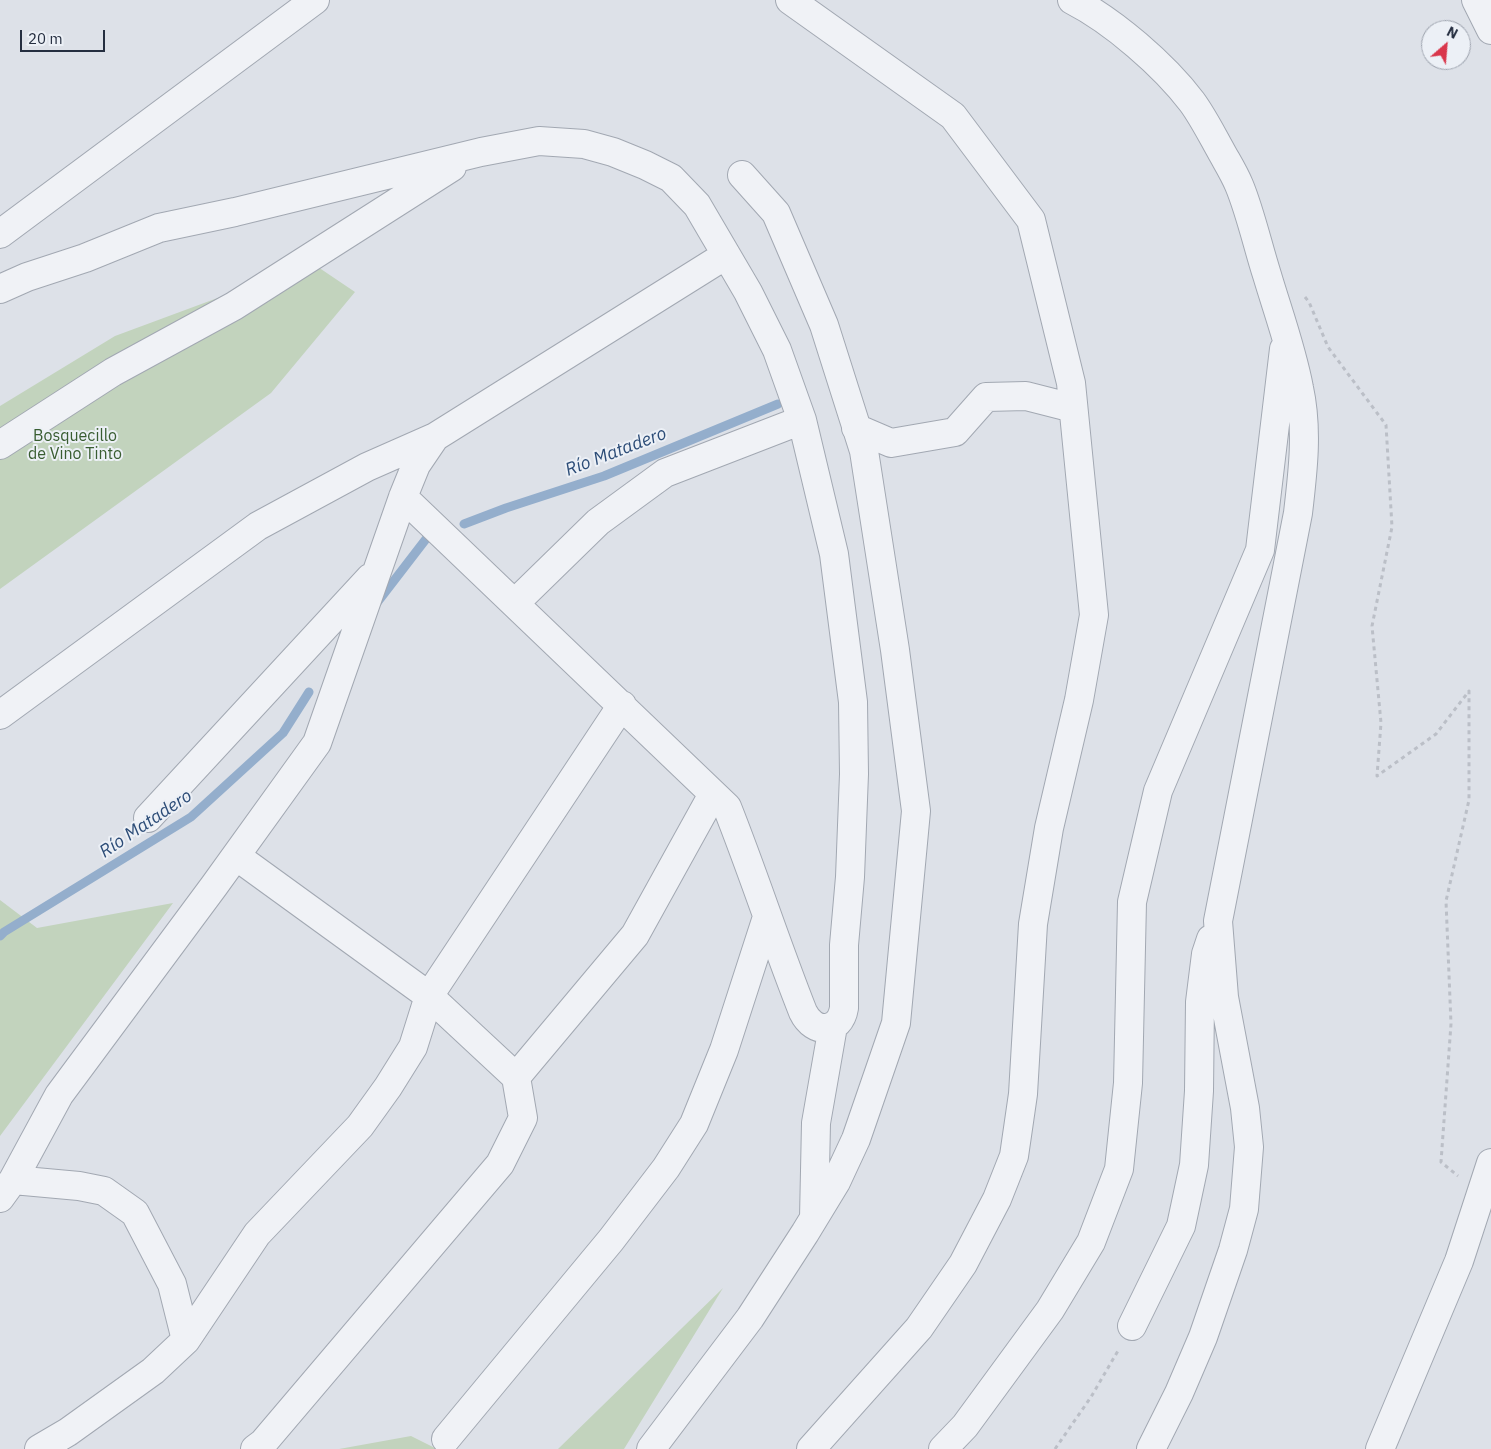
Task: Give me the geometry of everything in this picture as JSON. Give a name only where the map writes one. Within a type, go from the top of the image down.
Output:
[{"type":"street","points":[[0,234],[315,0]]},
{"type":"street","points":[[790,0],[953,116],[1031,220],[1071,383],[1094,615],[1079,700],[1049,828],[1033,924],[1023,1094],[1014,1156],[997,1199],[963,1264],[919,1328],[811,1449]]},
{"type":"street","points":[[1072,0],[1120,31],[1156,62],[1192,102],[1211,132],[1239,186],[1300,389],[1304,428],[1304,466],[1298,512],[1218,921],[1206,954],[1200,1002],[1194,1166],[1181,1226],[1132,1326]]},
{"type":"street","points":[[1476,0],[1491,30]]},
{"type":"street","points":[[0,289],[27,277],[85,258],[159,228],[235,212],[472,154],[539,140],[584,144],[613,152],[645,164],[671,178],[697,205],[748,292],[777,350],[802,420],[834,554],[853,702],[854,774],[850,877],[844,945],[844,1008],[843,1015],[832,1026],[820,1029],[807,1020],[727,807],[403,497]]},
{"type":"street","points":[[0,445],[113,372],[234,306],[472,154]]},
{"type":"street","points":[[651,1449],[750,1318],[836,1182],[856,1139],[896,1023],[916,811],[895,650],[864,452],[824,325],[776,213],[742,175]]},
{"type":"street","points":[[0,715],[258,526],[367,467],[435,437],[726,256]]},
{"type":"street","points":[[943,1449],[965,1426],[1050,1310],[1090,1242],[1119,1169],[1128,1083],[1132,902],[1158,791],[1260,550],[1285,335]]},
{"type":"street","points":[[856,428],[891,443],[955,432],[986,397],[1026,396],[1073,408]]},
{"type":"street","points":[[515,604],[598,522],[665,473],[802,420]]},
{"type":"street","points":[[7,1189],[59,1095],[317,743],[403,497],[416,465],[435,437]]},
{"type":"street","points":[[148,818],[378,570]]},
{"type":"street","points":[[39,1449],[68,1432],[153,1371],[186,1340],[257,1234],[360,1126],[388,1087],[413,1047],[429,996],[622,705]]},
{"type":"street","points":[[516,1077],[636,935],[713,794]]},
{"type":"street","points":[[236,856],[429,996],[516,1077],[523,1118],[500,1164],[263,1443],[255,1449]]},
{"type":"street","points":[[446,1439],[611,1240],[666,1168],[694,1124],[724,1050],[767,917]]},
{"type":"street","points":[[1151,1449],[1179,1393],[1203,1337],[1233,1250],[1244,1209],[1250,1147],[1245,1108],[1224,997],[1218,921]]},
{"type":"street","points":[[814,1219],[816,1123],[832,1026]]},
{"type":"street","points":[[1380,1449],[1459,1261],[1491,1162]]},
{"type":"street","points":[[7,1189],[79,1186],[104,1191],[135,1213],[172,1284],[186,1340]]},
{"type":"path","points":[[1303,294],[1309,302],[1328,347],[1386,425],[1392,527],[1372,626],[1381,723],[1377,776],[1436,734],[1469,691],[1469,800],[1446,901],[1451,1024],[1441,1162],[1480,1193]]},
{"type":"path","points":[[1055,1449],[1091,1397],[1132,1326]]},
{"type":"green space","name":"Bosquecillo de Vino Tinto","points":[[312,263],[355,292],[271,393],[0,589],[0,406],[115,336]]},
{"type":"green space","points":[[0,900],[37,928],[173,903],[0,1136]]},
{"type":"green space","points":[[723,1288],[624,1449],[558,1449]]},
{"type":"green space","points":[[411,1436],[437,1449],[339,1449]]},
{"type":"waterway","name":"Río Matadero","points":[[464,524],[506,508],[604,476],[778,404]]},
{"type":"waterway","name":"Río Matadero","points":[[376,604],[426,539]]},
{"type":"waterway","name":"Río Matadero","points":[[0,936],[191,817],[283,733],[309,692]]}]
